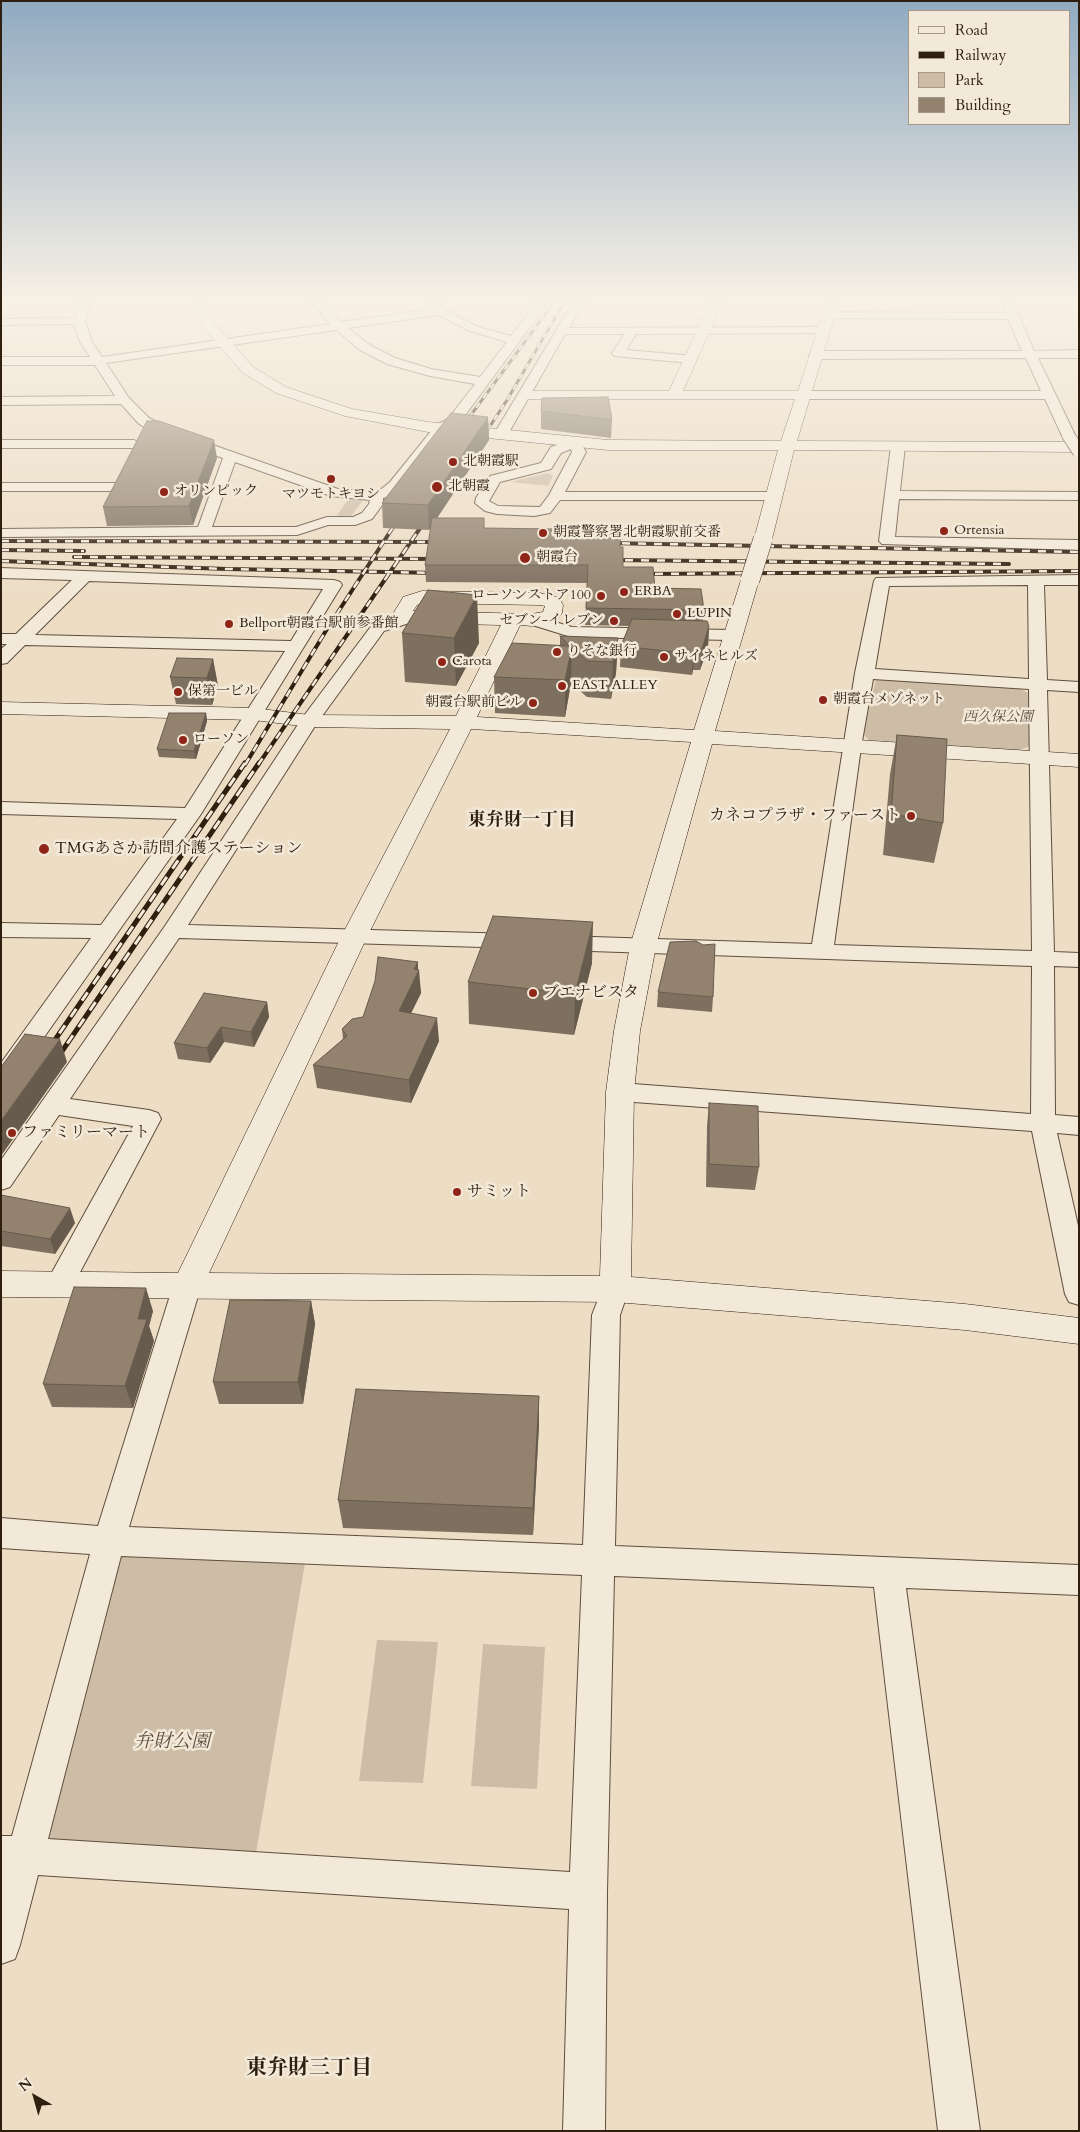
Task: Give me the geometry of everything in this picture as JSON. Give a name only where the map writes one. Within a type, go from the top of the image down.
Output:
[{"type":"street","points":[[1,401],[63,400]]},
{"type":"street","points":[[124,400],[144,421],[155,428],[336,493],[375,496],[395,486],[441,428],[452,422],[468,400]]},
{"type":"street","points":[[308,400],[350,413],[441,428],[574,443],[787,447],[1079,447]]},
{"type":"street","points":[[501,434],[522,400]]},
{"type":"street","points":[[584,2131],[588,1892],[600,1560],[606,1315],[615,1289],[620,1092],[627,1031],[643,946],[732,635],[763,539],[801,400]]},
{"type":"street","points":[[1052,400],[1068,435],[1079,452]]},
{"type":"street","points":[[127,461],[134,444],[143,433],[155,428]]},
{"type":"street","points":[[546,466],[556,450],[574,443]]},
{"type":"street","points":[[568,475],[562,470],[546,466],[499,477],[493,481],[482,503],[497,510],[534,512],[549,508],[568,475],[579,452],[574,443]]},
{"type":"street","points":[[1,444],[134,444]]},
{"type":"street","points":[[898,446],[887,541],[1079,545]]},
{"type":"street","points":[[203,533],[230,456]]},
{"type":"street","points":[[1,487],[118,482],[108,502]]},
{"type":"street","points":[[328,520],[325,518],[336,498],[336,493]]},
{"type":"street","points":[[892,495],[1079,496]]},
{"type":"street","points":[[1,532],[296,532],[328,520],[346,522],[367,516],[376,504],[375,496]]},
{"type":"street","points":[[556,496],[775,496]]},
{"type":"street","points":[[94,533],[101,518]]},
{"type":"street","points":[[1,573],[334,585],[191,814],[1,1081]]},
{"type":"street","points":[[1,659],[84,577]]},
{"type":"street","points":[[1036,580],[1043,958],[1043,1124],[1079,1294]]},
{"type":"street","points":[[822,950],[852,747],[882,581],[1079,580]]},
{"type":"street","points":[[422,597],[540,599],[552,602],[554,605],[553,614],[549,617],[523,620],[413,617],[404,614],[410,601],[422,597]]},
{"type":"street","points":[[1,1180],[173,931],[309,721],[378,628],[413,617]]},
{"type":"street","points":[[523,620],[571,632],[732,635]]},
{"type":"street","points":[[1,1945],[13,1854],[186,1286],[354,937],[464,722],[523,620]]},
{"type":"street","points":[[1,639],[295,646]]},
{"type":"street","points":[[864,674],[1079,687]]},
{"type":"street","points":[[1,708],[254,714],[309,721],[464,722],[1079,761]]},
{"type":"street","points":[[1,808],[191,814]]},
{"type":"street","points":[[1,930],[108,932]]},
{"type":"street","points":[[173,931],[822,950],[1079,960]]},
{"type":"street","points":[[620,1092],[1079,1126]]},
{"type":"street","points":[[52,1105],[148,1119],[59,1285]]},
{"type":"street","points":[[1,1284],[615,1289],[964,1317],[1079,1331]]},
{"type":"street","points":[[1,1533],[109,1541],[1079,1580]]},
{"type":"street","points":[[888,1573],[959,2131]]},
{"type":"street","points":[[13,1854],[588,1892]]},
{"type":"green space","points":[[548,473],[553,476],[548,486],[510,482]]},
{"type":"green space","points":[[353,498],[363,500],[351,516],[344,518],[337,515],[348,500]]},
{"type":"green space","name":"西久保公園","points":[[876,679],[1019,688],[1030,694],[1030,746],[1019,750],[869,740],[863,734]]},
{"type":"green space","name":"弁財公園","points":[[115,1554],[305,1563],[256,1853],[41,1841]]},
{"type":"green space","points":[[377,1640],[438,1642],[423,1783],[359,1781]]},
{"type":"green space","points":[[483,1644],[545,1647],[537,1789],[471,1786]]},
{"type":"building","points":[[542,400],[609,400],[612,420],[541,411]]},
{"type":"building","points":[[451,413],[488,417],[428,505],[382,503]]},
{"type":"building","name":"オリンピック","points":[[147,421],[159,421],[214,440],[189,506],[103,507]]},
{"type":"building","points":[[432,518],[484,518],[484,528],[621,530],[620,547],[623,547],[623,567],[653,567],[655,588],[701,589],[704,610],[586,608],[588,565],[425,565]]},
{"type":"building","points":[[428,590],[477,595],[454,638],[402,633]]},
{"type":"building","points":[[632,619],[707,621],[709,626],[702,649],[695,649],[693,654],[621,646]]},
{"type":"building","points":[[560,636],[618,638],[613,662],[587,661],[572,647],[565,680],[494,677],[512,643],[570,646]]},
{"type":"building","points":[[177,658],[213,659],[207,678],[170,677]]},
{"type":"building","name":"ローソン","points":[[169,713],[206,713],[194,751],[157,749]]},
{"type":"building","points":[[897,735],[947,739],[943,823],[891,814]]},
{"type":"building","points":[[493,916],[593,922],[575,994],[468,982]]},
{"type":"building","points":[[696,941],[703,945],[715,944],[713,997],[658,992],[670,942]]},
{"type":"building","points":[[378,957],[418,962],[414,969],[419,970],[399,1011],[437,1018],[409,1080],[313,1065],[347,1036],[342,1029],[352,1019],[363,1017],[375,981]]},
{"type":"building","points":[[204,993],[267,1002],[251,1032],[221,1027],[207,1048],[174,1043]]},
{"type":"building","points":[[25,1034],[60,1039],[1,1121],[1,1067]]},
{"type":"building","points":[[709,1103],[758,1106],[759,1167],[709,1164]]},
{"type":"building","points":[[1,1195],[70,1208],[50,1239],[1,1231]]},
{"type":"building","points":[[74,1287],[146,1288],[138,1319],[147,1319],[125,1386],[43,1384]]},
{"type":"building","points":[[230,1300],[311,1301],[298,1382],[213,1382]]},
{"type":"building","points":[[356,1389],[539,1396],[533,1508],[338,1500]]},
{"type":"railway","points":[[462,427],[482,400]]},
{"type":"railway","points":[[481,440],[507,400]]},
{"type":"railway","points":[[384,542],[399,518]]},
{"type":"railway","points":[[411,542],[427,518]]},
{"type":"railway","points":[[1,541],[384,542]]},
{"type":"railway","points":[[373,559],[384,542]]},
{"type":"railway","points":[[384,542],[411,542]]},
{"type":"railway","points":[[399,559],[411,542]]},
{"type":"railway","points":[[411,542],[441,542]]},
{"type":"railway","points":[[606,543],[1079,552]]},
{"type":"railway","points":[[1,550],[84,551]]},
{"type":"railway","points":[[74,557],[373,559]]},
{"type":"railway","points":[[364,572],[373,559]]},
{"type":"railway","points":[[373,559],[399,559]]},
{"type":"railway","points":[[390,572],[399,559]]},
{"type":"railway","points":[[399,559],[439,559]]},
{"type":"railway","points":[[609,560],[1009,564]]},
{"type":"railway","points":[[1,561],[364,572]]},
{"type":"railway","points":[[639,574],[1079,571]]},
{"type":"railway","points":[[245,765],[327,629],[364,572]]},
{"type":"railway","points":[[364,572],[390,572]]},
{"type":"railway","points":[[258,765],[390,572]]},
{"type":"railway","points":[[390,572],[439,573]]},
{"type":"railway","points":[[48,1050],[245,763]]},
{"type":"railway","points":[[56,1060],[259,763]]},
{"type":"place","name":"北朝霞駅","points":[[453,462]]},
{"type":"place","name":"マツモトキヨシ","points":[[331,479]]},
{"type":"place","name":"北朝霞","points":[[437,487]]},
{"type":"place","name":"オリンピック","points":[[164,492]]},
{"type":"place","name":"Ortensia","points":[[944,531]]},
{"type":"place","name":"朝霞警察署北朝霞駅前交番","points":[[543,533]]},
{"type":"place","name":"朝霞台","points":[[525,558]]},
{"type":"place","name":"ERBA","points":[[624,592]]},
{"type":"place","name":"ローソンストア100","points":[[601,596]]},
{"type":"place","name":"LUPIN","points":[[677,614]]},
{"type":"place","name":"セブン-イレブン","points":[[614,621]]},
{"type":"place","name":"Bellport朝霞台駅前参番館","points":[[229,624]]},
{"type":"place","name":"りそな銀行","points":[[557,652]]},
{"type":"place","name":"サイネヒルズ","points":[[664,657]]},
{"type":"place","name":"Carota","points":[[442,662]]},
{"type":"place","name":"EAST ALLEY","points":[[562,686]]},
{"type":"place","name":"保第一ビル","points":[[178,692]]},
{"type":"place","name":"朝霞台メゾネット","points":[[823,700]]},
{"type":"place","name":"朝霞台駅前ビル","points":[[533,703]]},
{"type":"place","name":"ローソン","points":[[183,740]]},
{"type":"place","name":"カネコプラザ・ファースト","points":[[911,816]]},
{"type":"place","name":"TMGあさか訪問介護ステーション","points":[[44,849]]},
{"type":"place","name":"ブエナビスタ","points":[[533,993]]},
{"type":"place","name":"ファミリーマート","points":[[12,1133]]},
{"type":"place","name":"サミット","points":[[457,1192]]},
{"type":"district","name":"東弁財一丁目","points":[[522,821]]},
{"type":"district","name":"東弁財三丁目","points":[[309,2069]]}]
